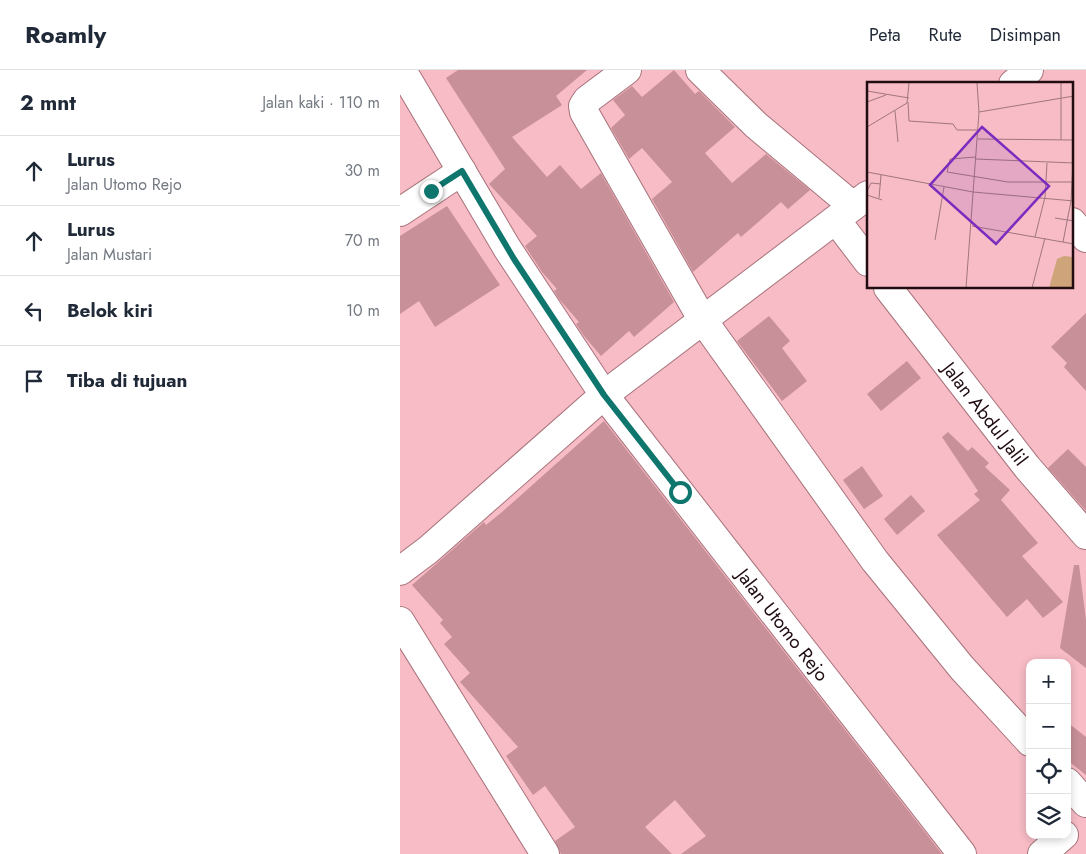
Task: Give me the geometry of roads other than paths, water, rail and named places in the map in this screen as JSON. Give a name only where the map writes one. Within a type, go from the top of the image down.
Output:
[{"type":"street","name":"Jalan Utomo Rejo","points":[[402,70],[512,256],[604,395],[962,854]]},
{"type":"street","points":[[627,70],[587,100],[583,106],[584,112],[702,319],[875,561],[962,668],[1026,738]]},
{"type":"street","points":[[700,70],[756,125],[853,207],[867,258]]},
{"type":"street","points":[[1015,82],[1029,70]]},
{"type":"street","points":[[400,212],[462,171]]},
{"type":"street","points":[[400,571],[428,550],[604,395],[702,319],[853,207]]},
{"type":"street","points":[[1074,224],[1086,238]]},
{"type":"street","name":"Jalan Abdul Jalil","points":[[889,289],[1028,467],[1086,536]]},
{"type":"street","points":[[400,621],[545,854]]},
{"type":"street","points":[[1071,786],[1086,803]]},
{"type":"street","points":[[1071,829],[1086,816]]},
{"type":"street","points":[[1042,854],[1059,839]]}]
